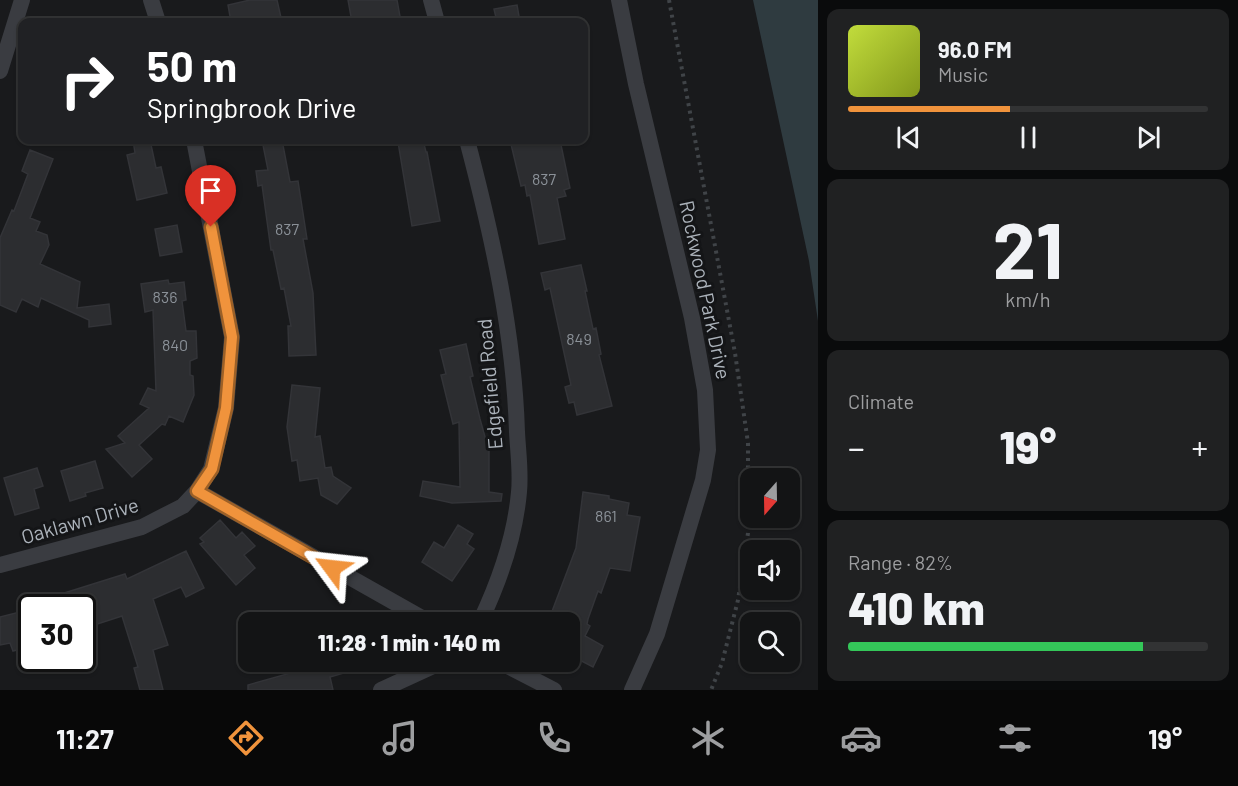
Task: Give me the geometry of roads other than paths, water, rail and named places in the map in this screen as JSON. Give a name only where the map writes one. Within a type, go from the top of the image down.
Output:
[{"type":"street","points":[[0,71],[22,0]]},
{"type":"street","points":[[151,0],[157,18]]},
{"type":"street","points":[[432,0],[435,18]]},
{"type":"street","name":"Rockwood Park Drive","points":[[619,0],[636,84],[692,318],[705,390],[708,450],[703,480],[657,634],[632,690]]},
{"type":"street","name":"Oaklawn Drive","points":[[0,565],[142,527],[183,506],[212,469],[226,408],[232,337],[195,144]]},
{"type":"street","name":"Edgefield Road","points":[[467,144],[481,195],[506,318],[516,393],[519,490],[514,526],[492,596],[485,612]]},
{"type":"street","points":[[197,491],[411,612]]},
{"type":"street","points":[[381,690],[420,672]]},
{"type":"street","points":[[519,672],[554,690]]}]
